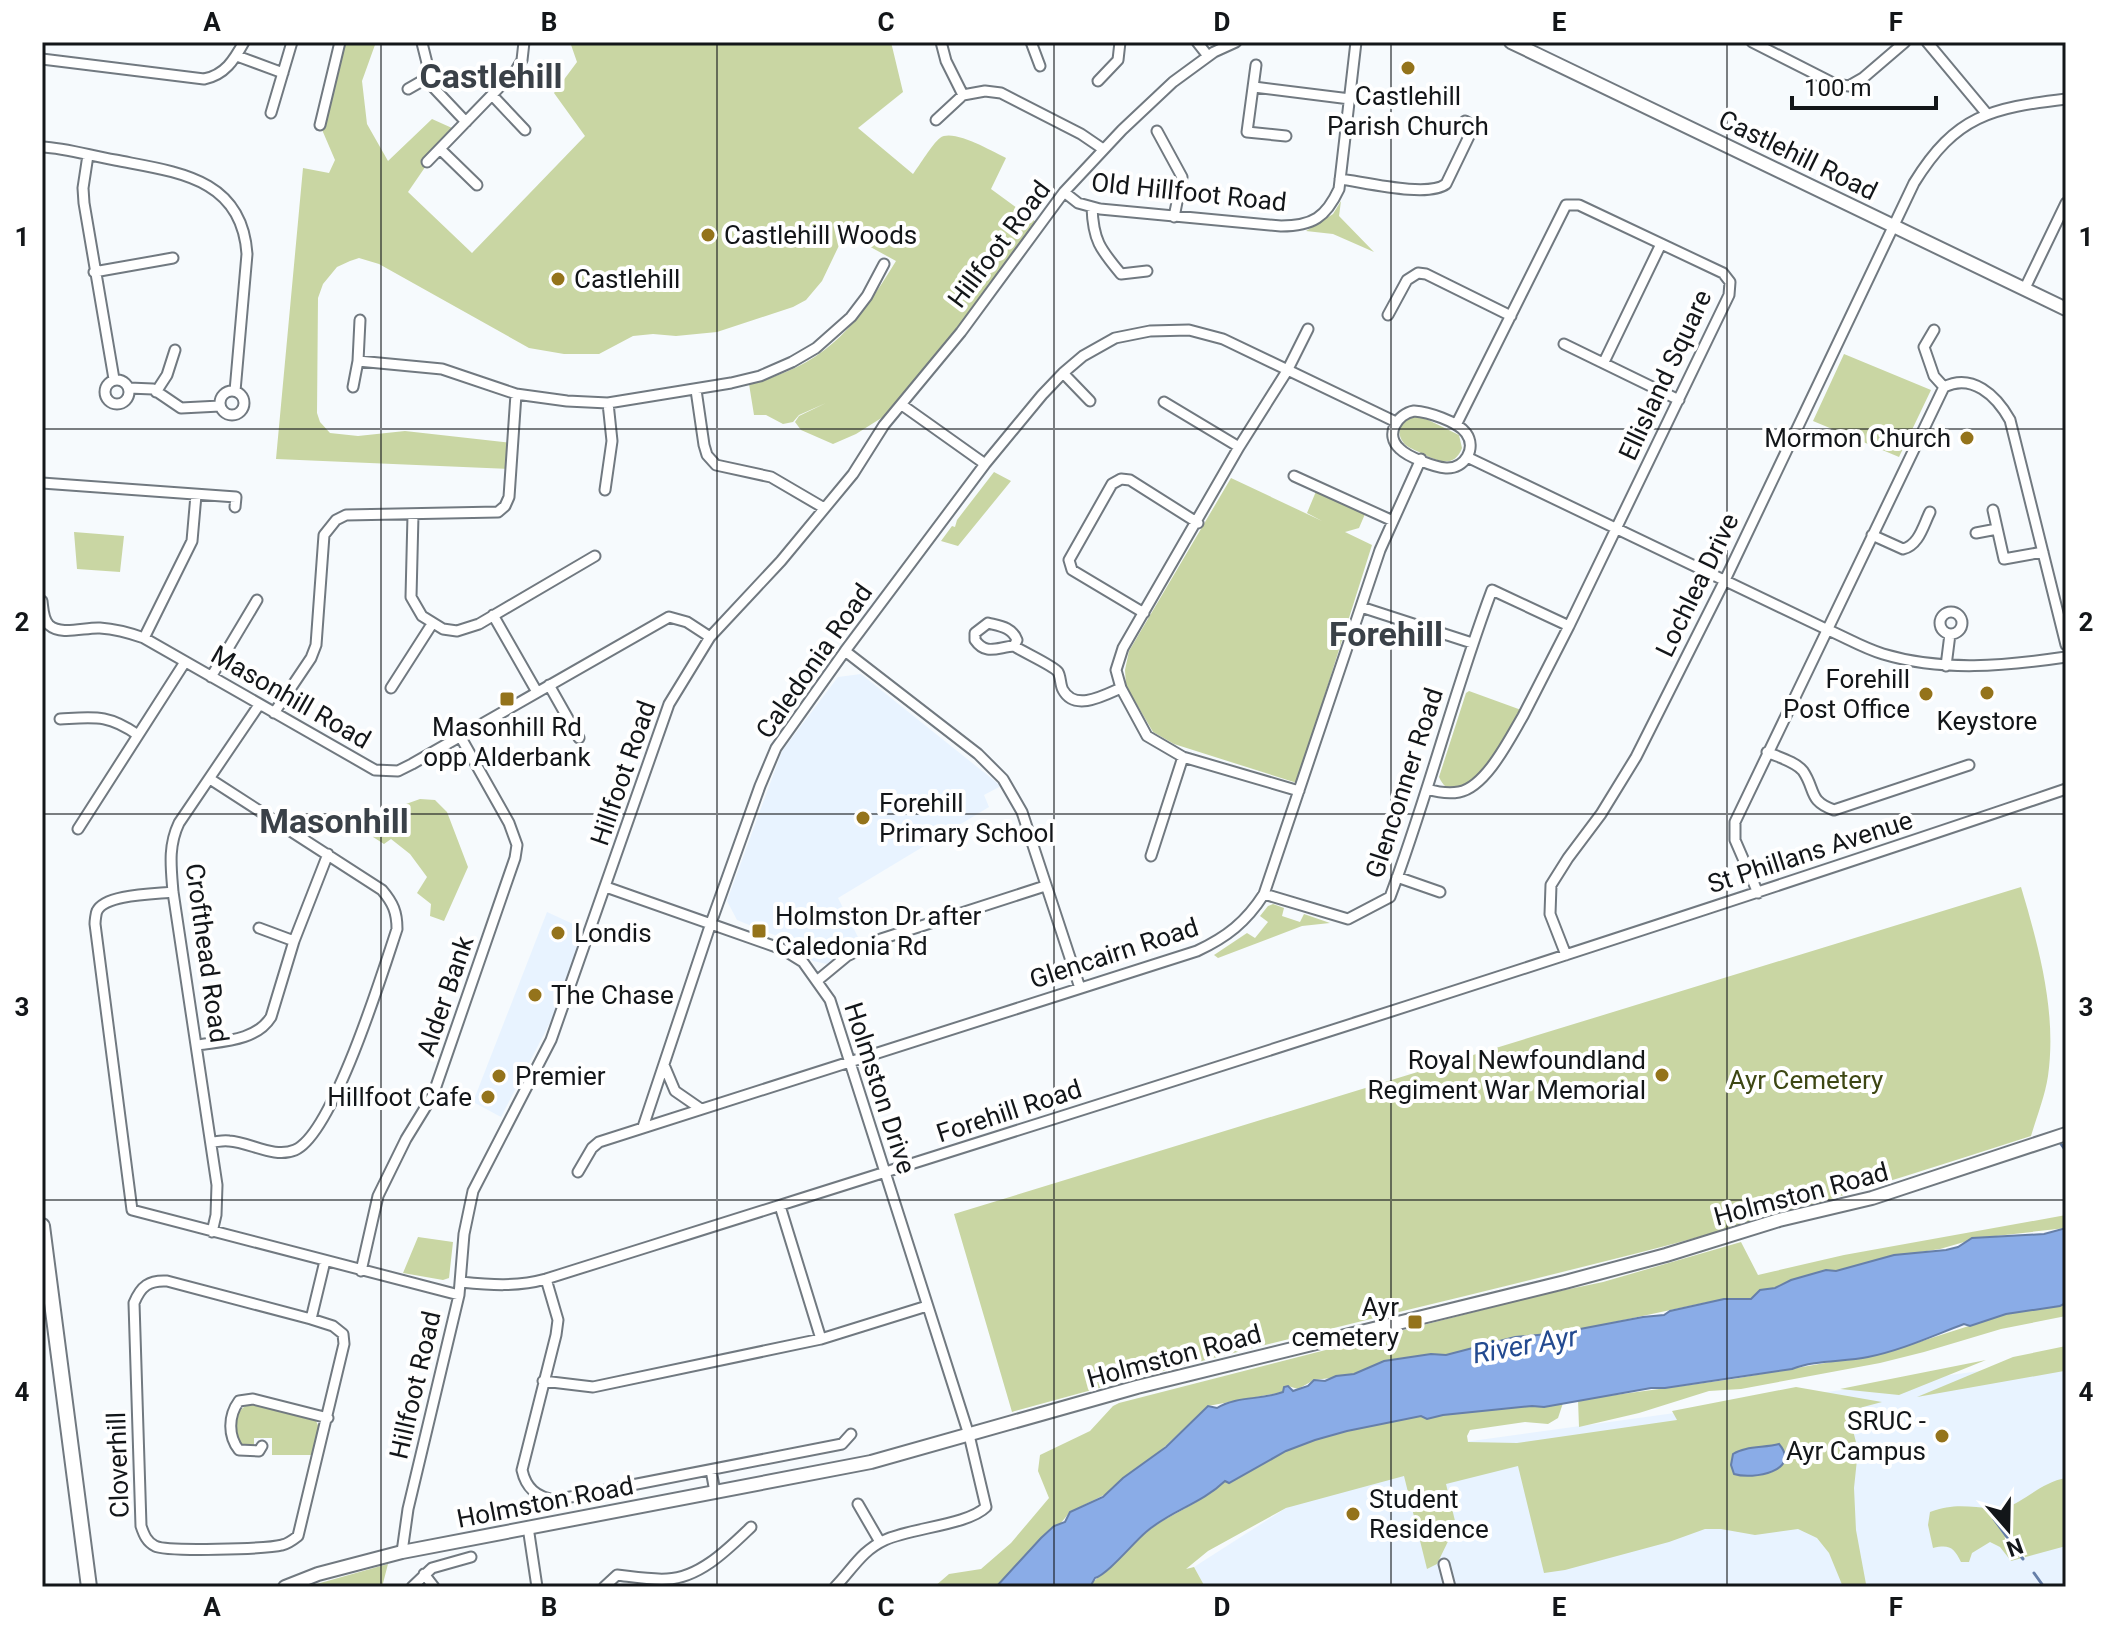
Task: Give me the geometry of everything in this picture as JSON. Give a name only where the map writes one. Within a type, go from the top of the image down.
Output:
[{"type":"highway","points":[[42,1226],[90,1583]]},
{"type":"main road","name":"Castlehill Road","points":[[1511,42],[2066,309]]},
{"type":"main road","name":"Holmston Road","points":[[285,1587],[318,1574],[402,1552],[845,1468],[1137,1387],[1552,1286],[1666,1255],[1779,1220],[1872,1198],[2066,1134]]},
{"type":"street","points":[[42,59],[204,79],[223,72],[244,42]]},
{"type":"street","points":[[271,113],[292,42]]},
{"type":"street","points":[[320,125],[340,42]]},
{"type":"street","points":[[427,162],[522,60],[524,42]]},
{"type":"street","points":[[941,42],[946,61],[963,95]]},
{"type":"street","points":[[1031,42],[1040,66]]},
{"type":"street","points":[[1098,81],[1118,60],[1120,42]]},
{"type":"street","points":[[1197,42],[1208,56]]},
{"type":"street","name":"Hillfoot Road","points":[[402,1552],[408,1509],[459,1295],[464,1234],[473,1191],[551,1040],[669,704],[710,637],[781,561],[853,474],[884,425],[961,332],[1064,192],[1103,149],[1173,82],[1208,56],[1236,42]]},
{"type":"street","name":"Old Hillfoot Road","points":[[1064,192],[1078,203],[1092,207],[1281,226],[1309,223],[1331,206],[1339,189],[1356,42]]},
{"type":"street","points":[[1752,42],[1835,84],[1849,86],[1905,42]]},
{"type":"street","points":[[1927,42],[1987,114]]},
{"type":"street","points":[[422,43],[433,87],[466,122]]},
{"type":"street","points":[[237,56],[283,73]]},
{"type":"street","points":[[1256,65],[1247,132],[1286,136]]},
{"type":"street","points":[[408,89],[429,77]]},
{"type":"street","points":[[1254,87],[1350,99]]},
{"type":"street","points":[[936,120],[963,95],[985,91],[1001,93],[1081,134],[1103,149]]},
{"type":"street","points":[[492,95],[525,130]]},
{"type":"street","name":"Lochlea Drive","points":[[1566,955],[1550,914],[1551,885],[1636,757],[1725,580],[1914,183],[1930,158],[1966,124],[2011,105],[2066,99]]},
{"type":"street","points":[[1340,179],[1418,190],[1439,189],[1446,184],[1473,126]]},
{"type":"street","points":[[1157,131],[1182,177],[1174,217]]},
{"type":"street","points":[[1165,148],[1175,141]]},
{"type":"street","points":[[42,147],[197,178],[234,208],[246,238],[247,254],[235,391]]},
{"type":"street","points":[[440,149],[477,185]]},
{"type":"street","points":[[88,155],[83,188],[94,272],[114,379]]},
{"type":"street","points":[[2025,288],[2066,203]]},
{"type":"street","name":"Ellisland Square","points":[[1427,789],[1461,792],[1484,775],[1523,716],[1679,400],[1729,295],[1730,282],[1723,273],[1579,205],[1566,205],[1456,425]]},
{"type":"street","points":[[1092,207],[1093,232],[1100,248],[1114,266],[1121,274],[1147,271]]},
{"type":"street","points":[[1604,362],[1661,244]]},
{"type":"street","points":[[94,272],[173,258]]},
{"type":"street","points":[[358,361],[442,369],[516,394],[567,401],[608,403],[696,390],[760,376],[816,348],[851,317],[867,296],[884,264]]},
{"type":"street","points":[[1388,315],[1407,280],[1418,273],[1426,274],[1511,316]]},
{"type":"street","points":[[353,387],[360,320]]},
{"type":"street","points":[[1299,791],[1183,757],[1147,736],[1121,688],[1116,670],[1117,659],[1309,329]]},
{"type":"street","name":"Caledonia Road","points":[[643,1127],[711,923],[776,748],[985,464],[1063,373],[1083,356],[1115,338],[1150,331],[1189,330],[1223,339],[1396,422]]},
{"type":"street","points":[[1934,330],[1924,347],[1934,376],[1944,387]]},
{"type":"street","points":[[1564,344],[1679,400]]},
{"type":"street","points":[[156,392],[167,375],[175,350]]},
{"type":"street","points":[[1063,373],[1090,401]]},
{"type":"street","points":[[129,388],[126,400],[119,404],[111,402],[104,392],[107,384],[114,379],[123,381],[129,388],[156,392],[181,408],[220,406]]},
{"type":"street","points":[[1758,893],[1735,840],[1735,822],[1944,387],[1956,381],[1966,381],[2001,405],[2016,438],[2066,645]]},
{"type":"street","points":[[696,390],[704,445],[707,455],[716,465],[771,477],[824,508]]},
{"type":"street","points":[[220,406],[223,394],[235,391]]},
{"type":"street","points":[[220,406],[228,415],[241,412],[244,400],[235,391]]},
{"type":"street","points":[[274,713],[311,658],[316,645],[324,535],[329,527],[346,515],[498,512],[505,506],[510,486],[516,394]]},
{"type":"street","points":[[1164,402],[1239,447]]},
{"type":"street","points":[[605,490],[612,441],[608,403]]},
{"type":"street","points":[[902,405],[985,464]]},
{"type":"street","points":[[1419,411],[1456,425],[1469,440],[1467,457],[1459,465],[1448,468],[1402,451],[1393,433],[1396,422],[1405,413],[1419,411]]},
{"type":"street","points":[[1467,457],[1883,654],[1946,666],[2008,666],[2066,657]]},
{"type":"street","name":"Glencairn Road","points":[[578,1172],[599,1142],[1197,951],[1236,930],[1264,894],[1380,550],[1421,459]]},
{"type":"street","points":[[1294,476],[1393,521]]},
{"type":"street","points":[[1144,613],[1072,570],[1070,565],[1069,560],[1112,484],[1121,479],[1130,480],[1198,523]]},
{"type":"street","points":[[42,483],[236,497],[235,507]]},
{"type":"street","points":[[144,638],[192,541],[196,495]]},
{"type":"street","points":[[1993,510],[2004,559],[2043,552]]},
{"type":"street","points":[[1872,535],[1903,549],[1908,548],[1916,541],[1930,512]]},
{"type":"street","points":[[413,515],[411,597],[422,616],[432,624],[457,631],[479,624],[595,556]]},
{"type":"street","points":[[1976,533],[1997,529]]},
{"type":"street","name":"Glenconner Road","points":[[1264,894],[1348,919],[1390,897],[1492,590],[1569,626]]},
{"type":"street","points":[[211,677],[257,600]]},
{"type":"street","name":"Masonhill Road","points":[[42,601],[47,623],[60,630],[98,628],[144,638],[375,770],[398,771],[669,617],[687,622],[710,637]]},
{"type":"street","points":[[1361,607],[1472,643]]},
{"type":"street","points":[[493,615],[537,692]]},
{"type":"street","points":[[391,688],[432,624]]},
{"type":"street","points":[[1946,666],[1950,634]]},
{"type":"street","points":[[1014,646],[1051,666],[1058,673],[1063,691],[1071,699],[1082,702],[1121,688]]},
{"type":"street","points":[[845,651],[978,754],[1003,779],[1022,812],[1080,988]]},
{"type":"street","points":[[78,829],[185,662]]},
{"type":"street","points":[[549,685],[579,738]]},
{"type":"street","name":"Crofthead Road","points":[[212,1232],[217,1200],[211,1142],[173,892],[171,838],[259,705]]},
{"type":"street","points":[[60,719],[100,716],[120,722],[138,735]]},
{"type":"street","name":"Alder Bank","points":[[361,1271],[378,1196],[406,1139],[433,1095],[515,858],[517,845],[509,823],[460,736]]},
{"type":"street","points":[[1767,752],[1798,766],[1813,797],[1821,806],[1834,810],[1969,765]]},
{"type":"street","points":[[1151,856],[1183,757]]},
{"type":"street","points":[[210,779],[382,890],[397,915],[397,929],[362,1035],[341,1082],[306,1143],[293,1151],[280,1153],[228,1141],[211,1142]]},
{"type":"street","name":"St Phillans Avenue","points":[[1566,955],[2066,789]]},
{"type":"street","points":[[198,1045],[250,1035],[265,1027],[328,854]]},
{"type":"street","points":[[1397,877],[1440,892]]},
{"type":"street","points":[[818,980],[847,956],[881,939],[1045,886]]},
{"type":"street","name":"Holmston Drive","points":[[606,887],[782,949],[803,962],[830,1000],[969,1435],[986,1507],[983,1512],[880,1542]]},
{"type":"street","points":[[173,892],[114,899],[96,911],[95,924],[132,1210],[459,1295]]},
{"type":"street","points":[[259,928],[294,941]]},
{"type":"street","name":"Forehill Road","points":[[461,1282],[506,1286],[546,1279],[885,1174],[1566,955]]},
{"type":"street","points":[[664,1065],[671,1086],[680,1096],[701,1109]]},
{"type":"street","points":[[780,1206],[821,1339]]},
{"type":"street","points":[[311,1319],[325,1261]]},
{"type":"street","points":[[546,1279],[558,1320],[543,1381],[593,1387],[821,1339],[927,1306]]},
{"type":"street","name":"Cloverhill","points":[[167,1281],[311,1319],[333,1326],[343,1334],[343,1353],[298,1536],[290,1542],[274,1546],[174,1549],[153,1545],[145,1537],[141,1526],[134,1303],[138,1292],[147,1284],[167,1281]]},
{"type":"street","name":"Holmston Road","points":[[543,1381],[522,1470],[527,1485],[535,1493],[555,1500],[842,1444],[851,1434]]},
{"type":"street","points":[[262,1446],[259,1451],[251,1452],[239,1450],[235,1445],[231,1437],[231,1420],[232,1410],[239,1401],[253,1399],[328,1418]]},
{"type":"street","points":[[711,1470],[715,1492]]},
{"type":"street","points":[[835,1587],[853,1563],[880,1542],[858,1504]]},
{"type":"street","points":[[528,1527],[537,1587]]},
{"type":"street","points":[[604,1587],[617,1575],[670,1579],[684,1575],[724,1553],[751,1527]]},
{"type":"street","points":[[412,1587],[432,1568],[471,1557]]},
{"type":"street","points":[[1444,1564],[1450,1587]]},
{"type":"street","points":[[424,1574],[434,1587]]},
{"type":"shaded area","name":"Forehill Primary School","points":[[861,674],[1001,786],[984,795],[989,807],[838,898],[859,939],[827,964],[813,961],[794,943],[737,920],[727,901],[782,751],[838,677]]},
{"type":"shaded area","points":[[547,912],[584,929],[557,1009],[501,1117],[473,1102]]},
{"type":"shaded area","points":[[2066,1359],[2066,1587],[1205,1587],[1194,1567],[1286,1508],[1450,1444]]},
{"type":"green space","points":[[340,42],[376,42],[362,81],[367,124],[388,161],[432,119],[452,128],[408,192],[472,253],[585,136],[554,93],[577,62],[570,42],[891,42],[903,92],[858,128],[913,174],[937,141],[946,136],[973,142],[1006,158],[991,189],[1040,225],[902,405],[856,434],[833,444],[801,430],[795,422],[799,416],[826,403],[799,415],[793,422],[783,424],[766,415],[754,415],[749,384],[799,366],[837,340],[867,305],[896,261],[845,233],[822,281],[806,300],[793,307],[717,332],[633,336],[599,354],[564,354],[529,348],[379,264],[359,258],[337,267],[323,284],[318,298],[317,413],[320,422],[330,433],[358,436],[405,431],[513,443],[511,469],[276,459],[303,168],[329,173],[335,160],[320,125]]},
{"type":"green space","points":[[1341,201],[1339,216],[1374,252],[1333,234],[1306,231],[1333,214]]},
{"type":"green space","points":[[1844,354],[1931,390],[1899,457],[1813,421]]},
{"type":"green space","points":[[1420,416],[1459,435],[1462,448],[1459,455],[1449,461],[1438,460],[1404,444],[1399,432],[1402,424]]},
{"type":"green space","points":[[994,472],[1011,481],[958,546],[941,541],[952,526],[955,527],[957,520]]},
{"type":"green space","points":[[1231,478],[1322,521],[1307,513],[1317,489],[1365,514],[1359,528],[1345,532],[1372,545],[1297,783],[1174,744],[1153,732],[1126,686],[1129,651]]},
{"type":"green space","points":[[74,532],[124,536],[120,572],[77,569]]},
{"type":"green space","points":[[1469,691],[1524,711],[1485,767],[1459,788],[1448,788],[1439,777]]},
{"type":"green space","points":[[420,799],[435,800],[447,812],[468,867],[444,921],[430,916],[431,904],[417,893],[427,877],[410,854],[391,839],[384,844],[373,837],[392,809]]},
{"type":"green space","name":"Ayr Cemetery","points":[[2021,887],[2045,980],[2050,1028],[2048,1076],[2031,1136],[1836,1198],[1688,1240],[1012,1412],[954,1214]]},
{"type":"green space","points":[[1273,904],[1284,908],[1282,916],[1300,922],[1304,914],[1330,923],[1302,926],[1218,958],[1214,955],[1247,933],[1255,938],[1268,922],[1260,916]]},
{"type":"green space","points":[[2066,1215],[2066,1228],[1978,1238],[1940,1249],[1887,1257],[1765,1290],[1754,1298],[1708,1302],[1572,1331],[1509,1340],[1449,1355],[1399,1358],[1347,1376],[1314,1380],[1298,1389],[1288,1386],[1283,1392],[1208,1406],[1110,1492],[1070,1512],[996,1587],[934,1587],[949,1574],[981,1569],[1011,1543],[1049,1498],[1038,1471],[1040,1455],[1090,1431],[1119,1403],[1541,1295],[1603,1282],[1741,1242],[1758,1275],[1844,1255]]},
{"type":"green space","points":[[418,1237],[453,1242],[449,1278],[443,1280],[403,1273]]},
{"type":"green space","points":[[2066,1304],[2066,1316],[2001,1329],[1924,1352],[1741,1389],[1709,1391],[1639,1413],[1579,1427],[1578,1400],[1733,1379],[1888,1352],[2006,1314]]},
{"type":"green space","points":[[2066,1346],[2066,1379],[2064,1371],[1917,1397],[2013,1357]]},
{"type":"green space","points":[[1986,1360],[1899,1395],[1840,1389]]},
{"type":"green space","points":[[1796,1387],[1882,1402],[1848,1411],[1858,1450],[1854,1488],[1856,1530],[1866,1584],[1843,1587],[1829,1553],[1817,1538],[1798,1529],[1755,1535],[1705,1529],[1669,1542],[1544,1573],[1518,1466],[1446,1484],[1456,1525],[1437,1564],[1427,1569],[1404,1476],[1286,1508],[1208,1551],[1186,1569],[1194,1567],[1205,1587],[1086,1587],[1161,1522],[1208,1495],[1225,1481],[1230,1483],[1286,1451],[1315,1440],[1421,1416],[1427,1419],[1563,1403],[1558,1418],[1548,1424],[1525,1422],[1470,1430],[1467,1436],[1468,1442],[1517,1443],[1677,1420],[1672,1411]]},
{"type":"green space","points":[[249,1404],[316,1421],[319,1427],[313,1455],[272,1455],[272,1438],[254,1438],[254,1447],[242,1446],[236,1435],[235,1422],[239,1412]]},
{"type":"green space","points":[[2066,1478],[2066,1546],[2011,1561],[2000,1547],[1990,1542],[1972,1553],[1969,1562],[1961,1562],[1951,1548],[1933,1548],[1928,1525],[1930,1512],[1960,1506],[2005,1507]]},
{"type":"green space","points":[[388,1564],[382,1587],[306,1587]]},
{"type":"water","name":"River Ayr","points":[[2066,1228],[2066,1303],[2060,1306],[2006,1314],[1970,1326],[1964,1324],[1905,1347],[1868,1357],[1651,1388],[1544,1407],[1427,1419],[1421,1416],[1347,1431],[1286,1451],[1229,1483],[1225,1481],[1146,1532],[1113,1565],[1095,1578],[1090,1587],[996,1587],[1041,1538],[1054,1526],[1065,1522],[1070,1512],[1103,1497],[1123,1478],[1166,1447],[1208,1406],[1217,1408],[1283,1392],[1284,1387],[1288,1386],[1293,1391],[1308,1386],[1314,1380],[1325,1381],[1354,1374],[1384,1361],[1431,1354],[1446,1355],[1515,1337],[1559,1333],[1664,1315],[1724,1299],[1751,1299],[1760,1290],[1775,1288],[1826,1270],[1836,1271],[1894,1255],[1946,1250],[1972,1238],[2044,1234]]},
{"type":"water","points":[[1779,1444],[1784,1453],[1780,1467],[1752,1476],[1734,1474],[1731,1465],[1733,1454],[1749,1448]]},
{"type":"waterway","points":[[2061,1144],[2066,1151]]},
{"type":"waterway","points":[[1994,1519],[2023,1559]]},
{"type":"waterway","points":[[2034,1573],[2044,1587]]},
{"type":"place","name":"Castlehill Parish Church","points":[[1408,68]]},
{"type":"place","name":"Castlehill Woods","points":[[708,235]]},
{"type":"place","name":"Castlehill","points":[[558,279]]},
{"type":"place","name":"Mormon Church","points":[[1967,438]]},
{"type":"place","name":"Keystore","points":[[1987,693]]},
{"type":"place","name":"Forehill Post Office","points":[[1926,694]]},
{"type":"place","name":"Masonhill Rd opp Alderbank","points":[[507,699]]},
{"type":"place","name":"Forehill Primary School","points":[[863,818]]},
{"type":"place","name":"Holmston Dr after Caledonia Rd","points":[[759,931]]},
{"type":"place","name":"Londis","points":[[558,933]]},
{"type":"place","name":"The Chase","points":[[535,995]]},
{"type":"place","name":"Royal Newfoundland Regiment War Memorial","points":[[1662,1075]]},
{"type":"place","name":"Premier","points":[[499,1076]]},
{"type":"place","name":"Hillfoot Cafe","points":[[488,1097]]},
{"type":"place","name":"Ayr cemetery","points":[[1415,1322]]},
{"type":"place","name":"SRUC - Ayr Campus","points":[[1942,1436]]},
{"type":"place","name":"Student Residence","points":[[1353,1514]]},
{"type":"district","name":"Castlehill","points":[[491,76]]},
{"type":"district","name":"Forehill","points":[[1386,634]]},
{"type":"district","name":"Masonhill","points":[[334,821]]}]
